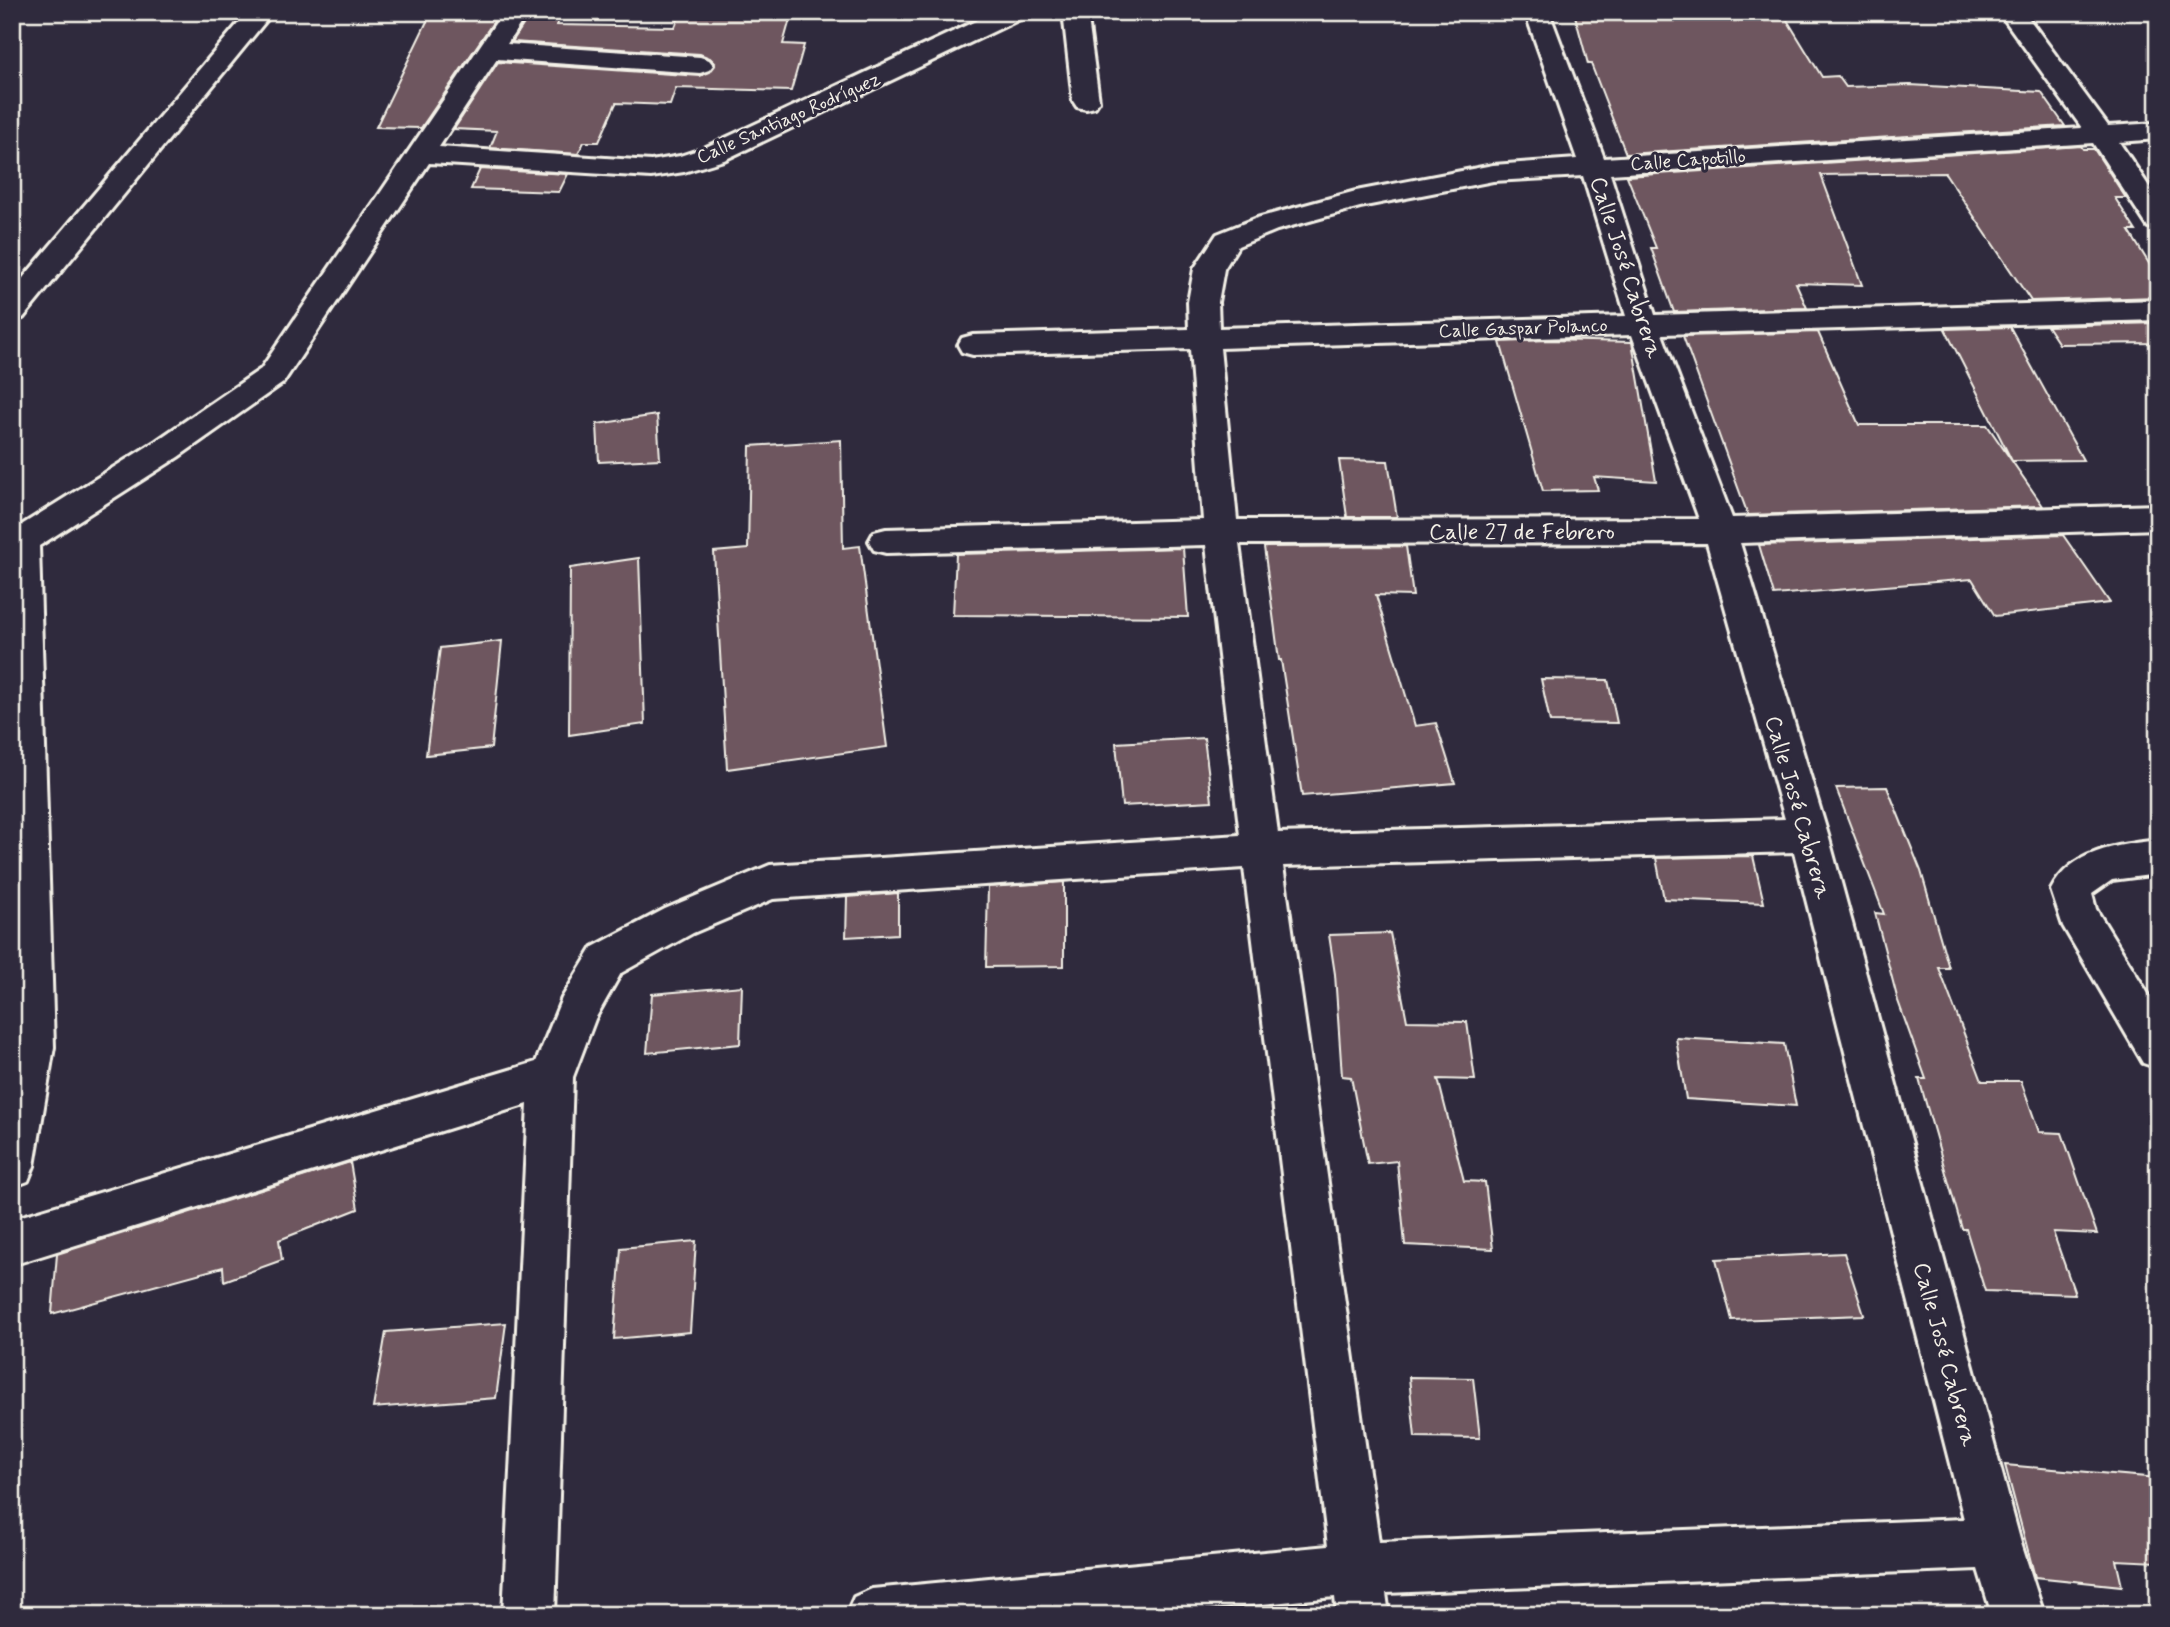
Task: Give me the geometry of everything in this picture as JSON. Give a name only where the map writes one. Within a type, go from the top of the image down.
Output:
[{"type":"street","points":[[12,311],[261,12]]},
{"type":"street","points":[[12,1167],[33,1048],[17,538],[167,449],[272,376],[516,12]]},
{"type":"street","name":"Calle Santiago Rodríguez","points":[[423,154],[651,169],[684,163],[714,154],[1015,12]]},
{"type":"street","points":[[1075,12],[1086,101]]},
{"type":"street","name":"Calle José Cabrera","points":[[1538,12],[1593,165],[1643,323],[1720,531],[1808,835],[1996,1543],[2018,1615]]},
{"type":"street","points":[[2011,12],[2100,134],[2158,221]]},
{"type":"street","points":[[491,51],[700,65]]},
{"type":"street","name":"Calle Capotillo","points":[[1203,337],[1203,302],[1209,269],[1227,240],[1267,224],[1370,197],[1493,173],[2158,131]]},
{"type":"street","name":"Calle Gaspar Polanco","points":[[973,345],[1643,323],[2158,310]]},
{"type":"street","points":[[1203,337],[1221,532],[1360,1592]]},
{"type":"street","name":"Calle 27 de Febrero","points":[[886,541],[1221,532],[1720,531],[2158,517]]},
{"type":"street","points":[[529,1615],[551,1077],[577,1011],[607,960],[679,921],[770,882],[1261,850],[1808,835]]},
{"type":"street","points":[[2158,857],[2115,861],[2082,876],[2071,890],[2077,914],[2158,1049]]},
{"type":"street","points":[[12,1242],[551,1077]]},
{"type":"street","points":[[872,1615],[1360,1592],[1996,1543]]},
{"type":"building","points":[[681,12],[792,12],[783,44],[804,45],[791,91],[676,88],[670,105],[616,103],[599,142],[584,142],[578,154],[490,148],[497,131],[454,129],[498,62],[700,76],[710,72],[715,63],[700,54],[512,42],[527,19],[559,20],[557,25],[675,27]]},
{"type":"building","points":[[1574,12],[1784,15],[1822,77],[1838,76],[1846,87],[1910,85],[2041,92],[2065,126],[1626,154],[1591,64],[1588,64]]},
{"type":"building","points":[[430,15],[496,18],[421,128],[376,127]]},
{"type":"building","points":[[2081,146],[2083,149],[2094,149],[2126,198],[2115,198],[2136,231],[2129,231],[2158,278],[2158,297],[2031,301],[1945,173],[1821,175],[1862,285],[1796,283],[1807,308],[1674,312],[1651,248],[1656,248],[1627,176]]},
{"type":"building","points":[[480,169],[568,174],[559,192],[471,189]]},
{"type":"building","points":[[2158,323],[2158,343],[2059,344],[2047,326]]},
{"type":"building","points":[[2010,327],[2083,460],[2012,461],[1945,329]]},
{"type":"building","points":[[1818,332],[1859,425],[1987,425],[2043,506],[1748,515],[1683,336]]},
{"type":"building","points":[[1500,342],[1632,342],[1656,481],[1594,477],[1598,490],[1543,491]]},
{"type":"building","points":[[657,415],[660,459],[599,462],[597,424]]},
{"type":"building","points":[[841,440],[843,548],[860,546],[887,747],[727,769],[714,552],[748,549],[750,446]]},
{"type":"building","points":[[1339,460],[1388,461],[1397,517],[1347,517]]},
{"type":"building","points":[[2063,535],[2110,603],[1995,616],[1972,579],[1774,595],[1759,545]]},
{"type":"building","points":[[1406,546],[1413,596],[1376,595],[1415,726],[1436,723],[1455,783],[1302,796],[1279,660],[1264,547]]},
{"type":"building","points":[[1183,548],[1188,617],[953,615],[956,554]]},
{"type":"building","points":[[639,558],[645,724],[569,735],[570,568]]},
{"type":"building","points":[[502,641],[491,748],[426,755],[440,648]]},
{"type":"building","points":[[1541,679],[1608,680],[1617,723],[1550,722]]},
{"type":"building","points":[[1204,738],[1212,801],[1122,806],[1116,743]]},
{"type":"building","points":[[1887,787],[1921,871],[1949,968],[1939,968],[1982,1081],[2021,1081],[2039,1132],[2062,1133],[2097,1234],[2053,1232],[2075,1294],[1985,1291],[1966,1229],[1962,1229],[1919,1079],[1926,1079],[1898,1001],[1875,913],[1884,914],[1836,788]]},
{"type":"building","points":[[1753,856],[1764,903],[1664,899],[1656,858]]},
{"type":"building","points":[[1064,882],[1064,966],[986,967],[988,887]]},
{"type":"building","points":[[898,893],[898,934],[846,937],[847,897]]},
{"type":"building","points":[[1390,933],[1407,1021],[1467,1022],[1475,1080],[1438,1079],[1464,1181],[1485,1182],[1493,1249],[1405,1245],[1397,1161],[1368,1164],[1351,1077],[1342,1076],[1335,974],[1329,935]]},
{"type":"building","points":[[742,986],[740,1044],[647,1053],[652,994]]},
{"type":"building","points":[[1676,1038],[1784,1044],[1796,1106],[1686,1099]]},
{"type":"building","points":[[350,1162],[358,1209],[279,1240],[282,1260],[224,1281],[223,1267],[52,1314],[57,1254]]},
{"type":"building","points":[[696,1241],[690,1332],[614,1339],[621,1248]]},
{"type":"building","points":[[1844,1253],[1864,1315],[1732,1320],[1716,1259]]},
{"type":"building","points":[[506,1323],[496,1398],[373,1408],[386,1332]]},
{"type":"building","points":[[1409,1377],[1473,1378],[1480,1438],[1415,1437]]},
{"type":"building","points":[[2005,1465],[2158,1478],[2158,1562],[2116,1560],[2122,1586],[2035,1577]]}]
